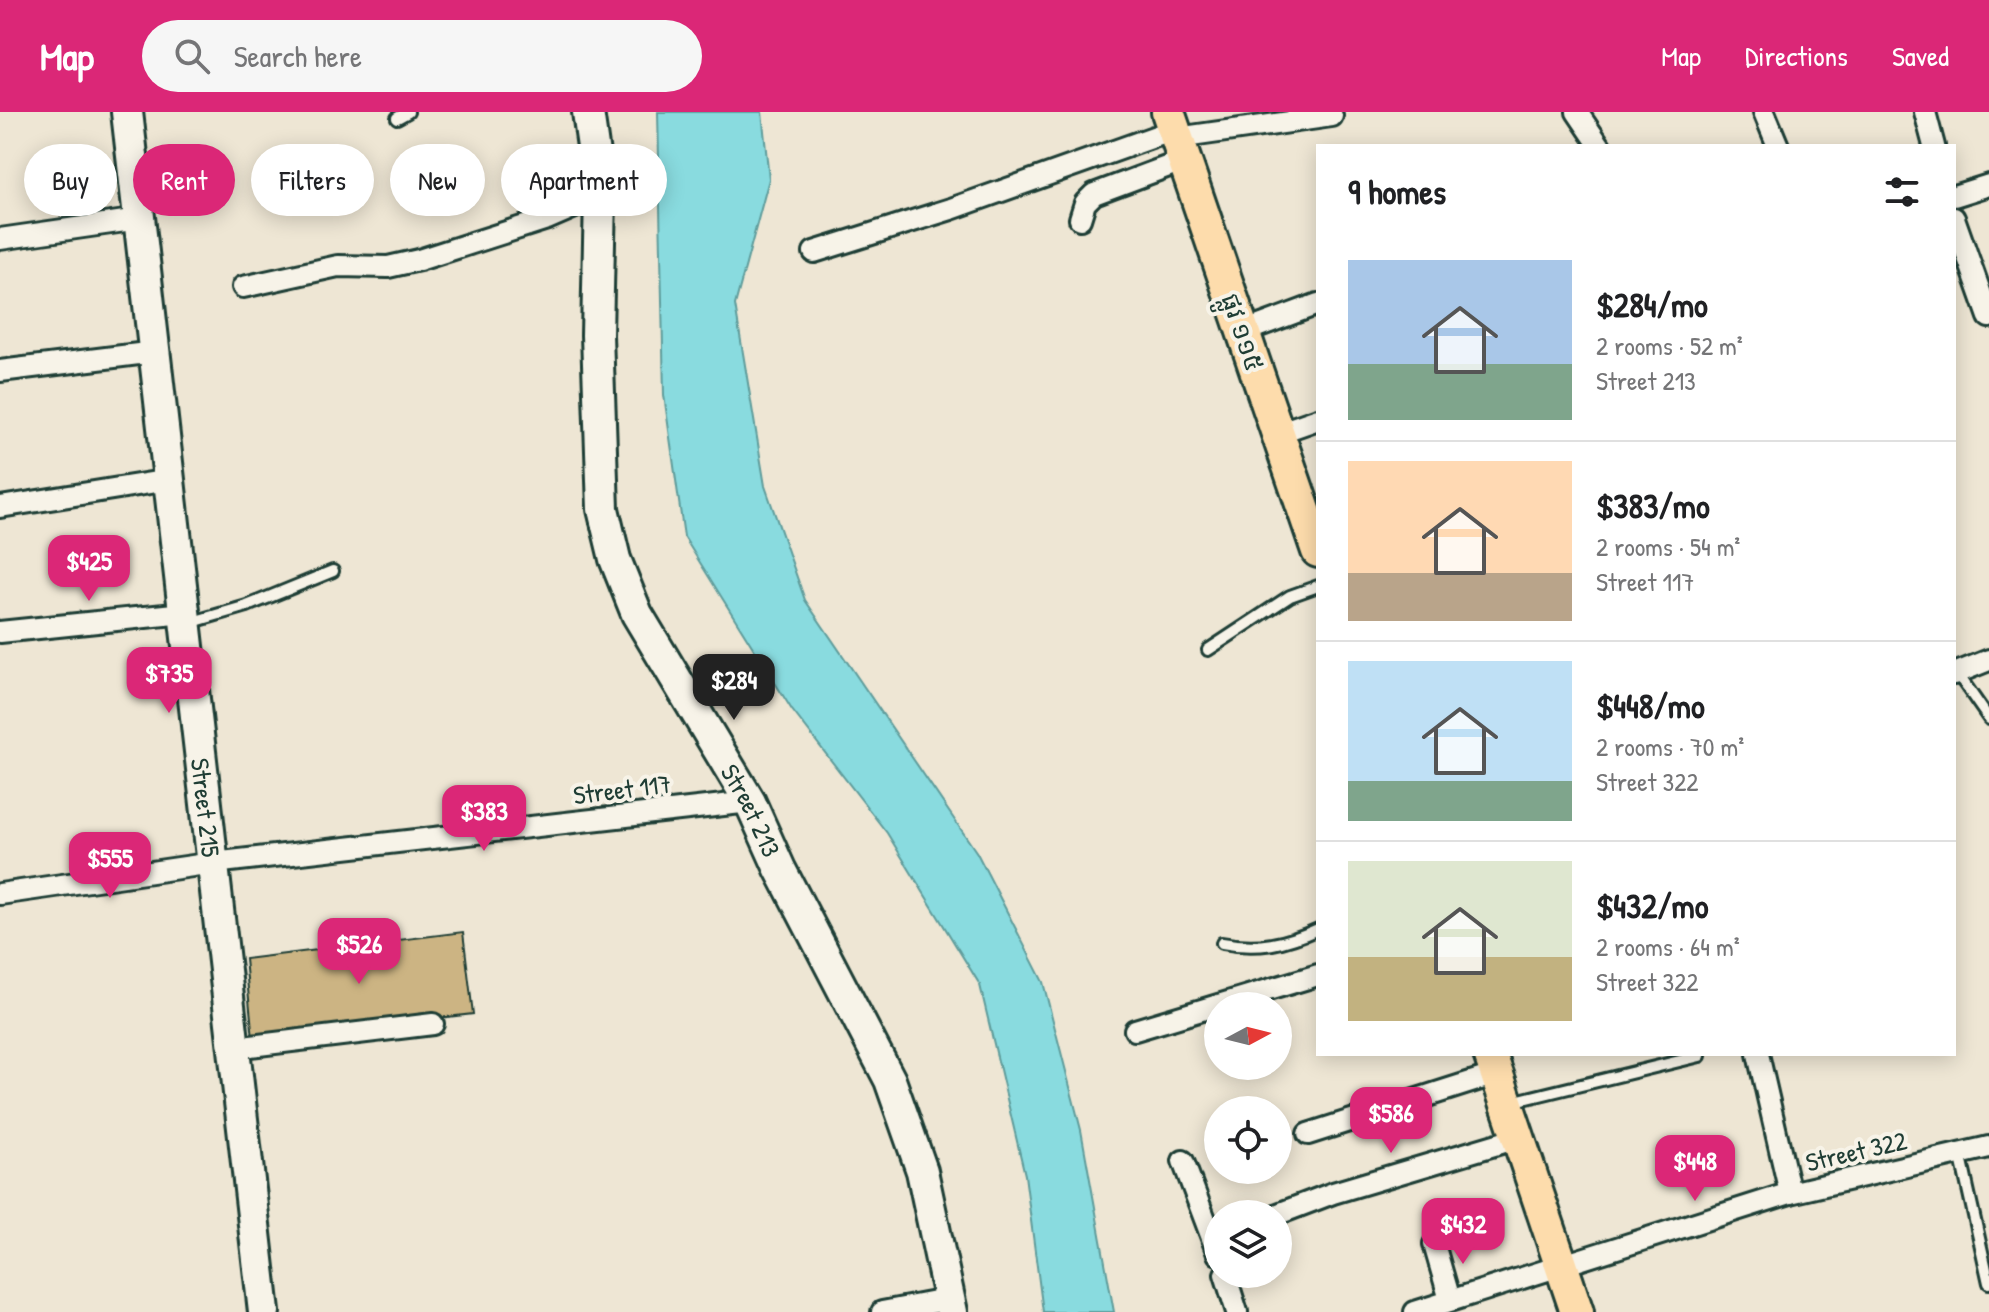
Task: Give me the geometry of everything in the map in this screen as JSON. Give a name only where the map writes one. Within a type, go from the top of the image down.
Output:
[{"type":"main road","name":"ផ្លូវ ១១៥","points":[[1176,134],[1316,545]]},
{"type":"main road","points":[[1497,1077],[1577,1312]]},
{"type":"street","name":"Street 215","points":[[127,112],[264,1312]]},
{"type":"street","name":"Street 213","points":[[588,112],[593,144]]},
{"type":"street","points":[[1577,112],[1599,144]]},
{"type":"street","points":[[1764,112],[1777,144]]},
{"type":"street","points":[[1925,112],[1933,144]]},
{"type":"street","points":[[814,252],[951,209],[1165,133],[1332,116]]},
{"type":"street","points":[[1080,219],[1085,203],[1094,194],[1176,134]]},
{"type":"street","points":[[1956,195],[1989,185]]},
{"type":"street","points":[[243,287],[338,266],[388,267],[419,260],[554,216]]},
{"type":"street","name":"Street 213","points":[[600,216],[597,335],[603,509],[615,559],[637,614],[750,802],[780,869],[890,1080],[922,1171],[951,1306]]},
{"type":"street","points":[[0,239],[139,219]]},
{"type":"street","points":[[1956,224],[1989,317]]},
{"type":"street","points":[[1243,332],[1316,305]]},
{"type":"street","points":[[0,371],[155,352]]},
{"type":"street","points":[[1278,433],[1316,420]]},
{"type":"street","points":[[0,507],[169,480]]},
{"type":"street","points":[[0,632],[185,618]]},
{"type":"street","points":[[1956,673],[1989,660]]},
{"type":"street","name":"Street 117","points":[[0,894],[213,863],[750,802]]},
{"type":"street","points":[[1135,1030],[1316,976]]},
{"type":"street","points":[[234,1048],[433,1024]]},
{"type":"street","points":[[1758,1056],[1790,1193]]},
{"type":"street","points":[[1308,1134],[1497,1077]]},
{"type":"street","points":[[1292,1209],[1333,1193],[1518,1138]]},
{"type":"street","name":"Street 322","points":[[1415,1312],[1790,1193],[1989,1147]]},
{"type":"street","points":[[1183,1161],[1204,1209]]},
{"type":"street","points":[[1434,1244],[1450,1300]]},
{"type":"street","points":[[1229,1288],[1237,1312]]},
{"type":"street","points":[[882,1312],[951,1306]]},
{"type":"lane","points":[[397,118],[408,112]]},
{"type":"lane","points":[[185,618],[247,606],[333,571]]},
{"type":"lane","points":[[1208,650],[1290,596],[1316,587]]},
{"type":"lane","points":[[1956,673],[1989,719]]},
{"type":"lane","points":[[1222,943],[1248,948],[1279,945],[1316,930]]},
{"type":"lane","points":[[1497,1077],[1700,1056]]},
{"type":"lane","points":[[1960,1153],[1989,1283]]},
{"type":"water","points":[[658,112],[762,112],[769,179],[735,305],[765,486],[805,600],[977,853],[1043,982],[1081,1130],[1114,1312],[1043,1312],[1025,1175],[980,985],[887,833],[792,710],[684,537],[664,395],[660,216],[667,216],[667,144],[659,144]]},
{"type":"building","points":[[463,932],[473,1014],[253,1039],[245,959]]}]
